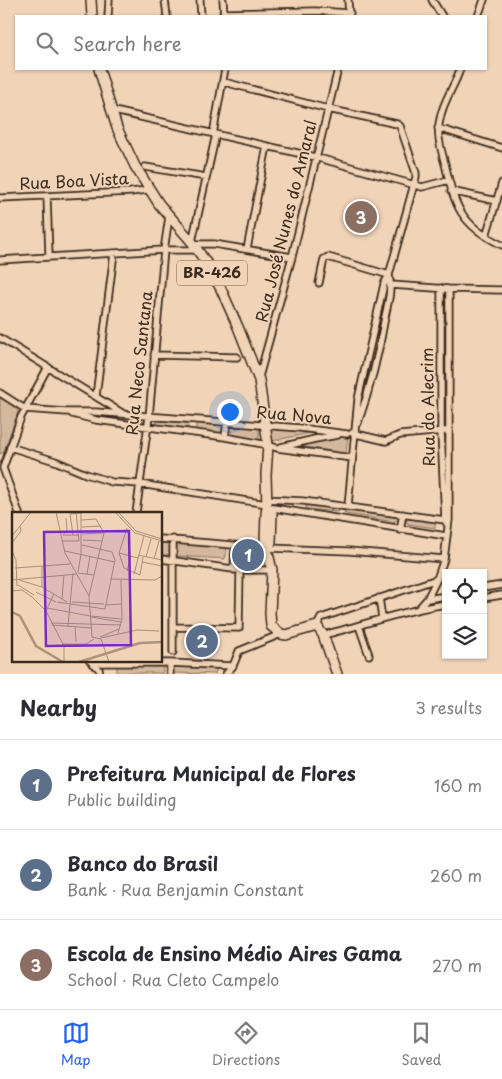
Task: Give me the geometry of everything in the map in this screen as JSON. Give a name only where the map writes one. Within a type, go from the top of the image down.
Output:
[{"type":"main road","points":[[91,0],[92,15]]},
{"type":"main road","name":"BR-426","points":[[99,70],[117,128],[148,190],[169,217],[195,245],[221,289],[259,380],[266,425],[272,447],[265,542],[272,570],[271,626],[280,634]]},
{"type":"main road","points":[[280,634],[286,635],[317,626],[323,635],[337,674]]},
{"type":"street","points":[[108,15],[109,0]]},
{"type":"street","points":[[165,0],[167,15]]},
{"type":"street","points":[[200,0],[201,15]]},
{"type":"street","points":[[223,0],[224,15],[315,11],[350,15],[348,0]]},
{"type":"street","points":[[432,0],[441,15]]},
{"type":"street","points":[[478,15],[484,0]]},
{"type":"street","points":[[195,245],[225,70]]},
{"type":"street","name":"Rua José Nunes do Amaral","points":[[259,380],[292,257],[338,70]]},
{"type":"street","points":[[460,70],[444,106],[438,128],[451,191],[465,219],[486,236],[502,245]]},
{"type":"street","points":[[224,82],[328,110],[397,124],[400,126],[416,173],[389,275],[384,284],[358,399],[348,506]]},
{"type":"street","points":[[110,110],[315,157],[426,187],[449,180]]},
{"type":"street","points":[[438,128],[502,148]]},
{"type":"street","points":[[248,250],[267,146]]},
{"type":"street","points":[[145,167],[206,177]]},
{"type":"street","points":[[486,236],[502,183]]},
{"type":"street","name":"Rua Boa Vista","points":[[0,198],[47,197],[148,190]]},
{"type":"street","points":[[451,191],[497,201]]},
{"type":"street","points":[[47,197],[49,256]]},
{"type":"street","name":"Rua Neco Santana","points":[[136,512],[149,417],[164,250],[169,217]]},
{"type":"street","points":[[0,260],[164,250],[214,244],[292,257]]},
{"type":"street","points":[[96,396],[114,252]]},
{"type":"street","points":[[319,283],[324,260],[328,258],[389,275]]},
{"type":"street","points":[[354,433],[366,400],[382,331],[391,284],[389,275]]},
{"type":"street","points":[[391,284],[449,289],[502,290]]},
{"type":"street","name":"Rua do Alecrim","points":[[419,608],[427,599],[438,579],[444,559],[446,536],[441,432],[441,288]]},
{"type":"street","name":"Rua do Alecrim","points":[[446,522],[449,520],[449,289]]},
{"type":"street","points":[[0,338],[126,415]]},
{"type":"street","points":[[441,350],[450,350]]},
{"type":"street","points":[[154,354],[237,357]]},
{"type":"street","points":[[19,512],[1,467],[25,409],[48,367]]},
{"type":"street","points":[[0,393],[25,409],[67,412]]},
{"type":"street","name":"Rua Nova","points":[[67,412],[96,412],[266,425],[347,434]]},
{"type":"street","name":"Rua Nova","points":[[67,412],[96,420],[225,437],[272,447],[352,458]]},
{"type":"street","points":[[96,412],[96,420]]},
{"type":"street","points":[[111,422],[112,414]]},
{"type":"street","points":[[190,433],[191,420]]},
{"type":"street","points":[[225,437],[227,423]]},
{"type":"street","name":"Rua Nova","points":[[272,447],[354,433],[386,442],[400,436],[450,430]]},
{"type":"street","points":[[10,447],[56,461],[86,474],[112,482],[140,484],[267,503],[302,514],[446,536]]},
{"type":"street","points":[[267,503],[303,500],[446,522]]},
{"type":"street","points":[[302,514],[303,500]]},
{"type":"street","points":[[341,507],[341,520]]},
{"type":"street","points":[[400,530],[403,514]]},
{"type":"street","points":[[162,539],[235,546],[349,551],[444,559]]},
{"type":"street","points":[[173,539],[173,652]]},
{"type":"street","points":[[173,627],[238,628],[235,546]]},
{"type":"street","points":[[162,560],[237,570],[272,570]]},
{"type":"street","points":[[317,626],[321,618],[438,579]]},
{"type":"street","points":[[487,587],[502,585]]},
{"type":"street","points":[[487,597],[502,595]]},
{"type":"street","points":[[427,599],[442,597]]},
{"type":"street","points":[[379,598],[382,618]]},
{"type":"street","points":[[323,635],[419,608],[442,605]]},
{"type":"street","points":[[359,626],[369,655]]},
{"type":"street","points":[[226,674],[233,666],[239,651],[280,634]]},
{"type":"street","points":[[90,662],[233,666]]},
{"type":"street","points":[[90,662],[99,669],[100,674]]},
{"type":"street","points":[[170,663],[170,674]]},
{"type":"shaded area","points":[[0,397],[16,408],[18,412],[4,452],[0,454]]},
{"type":"shaded area","points":[[156,421],[188,423],[188,430],[158,426]]},
{"type":"shaded area","points":[[196,423],[223,426],[221,435],[196,431]]},
{"type":"shaded area","points":[[232,426],[259,428],[259,440],[231,436]]},
{"type":"shaded area","points":[[271,429],[315,432],[272,441],[270,440],[269,431]]},
{"type":"shaded area","points":[[348,436],[346,454],[295,445]]},
{"type":"shaded area","points":[[306,504],[338,508],[339,510],[337,512],[306,509]]},
{"type":"shaded area","points":[[345,508],[398,515],[398,518],[395,522],[346,514],[344,512]]},
{"type":"shaded area","points":[[406,516],[436,517],[435,528],[408,524]]},
{"type":"shaded area","points":[[162,543],[170,543],[170,555],[162,555]]},
{"type":"shaded area","points":[[177,544],[227,547],[225,559],[176,556]]},
{"type":"shaded area","points":[[117,666],[163,667],[163,673],[117,673]]},
{"type":"shaded area","points":[[173,667],[217,668],[215,674],[173,673]]},
{"type":"place","name":"Escola de Ensino Médio Aires Gama","points":[[361,217]]},
{"type":"place","name":"Prefeitura Municipal de Flores","points":[[248,555]]},
{"type":"place","name":"Banco do Brasil","points":[[202,641]]}]
